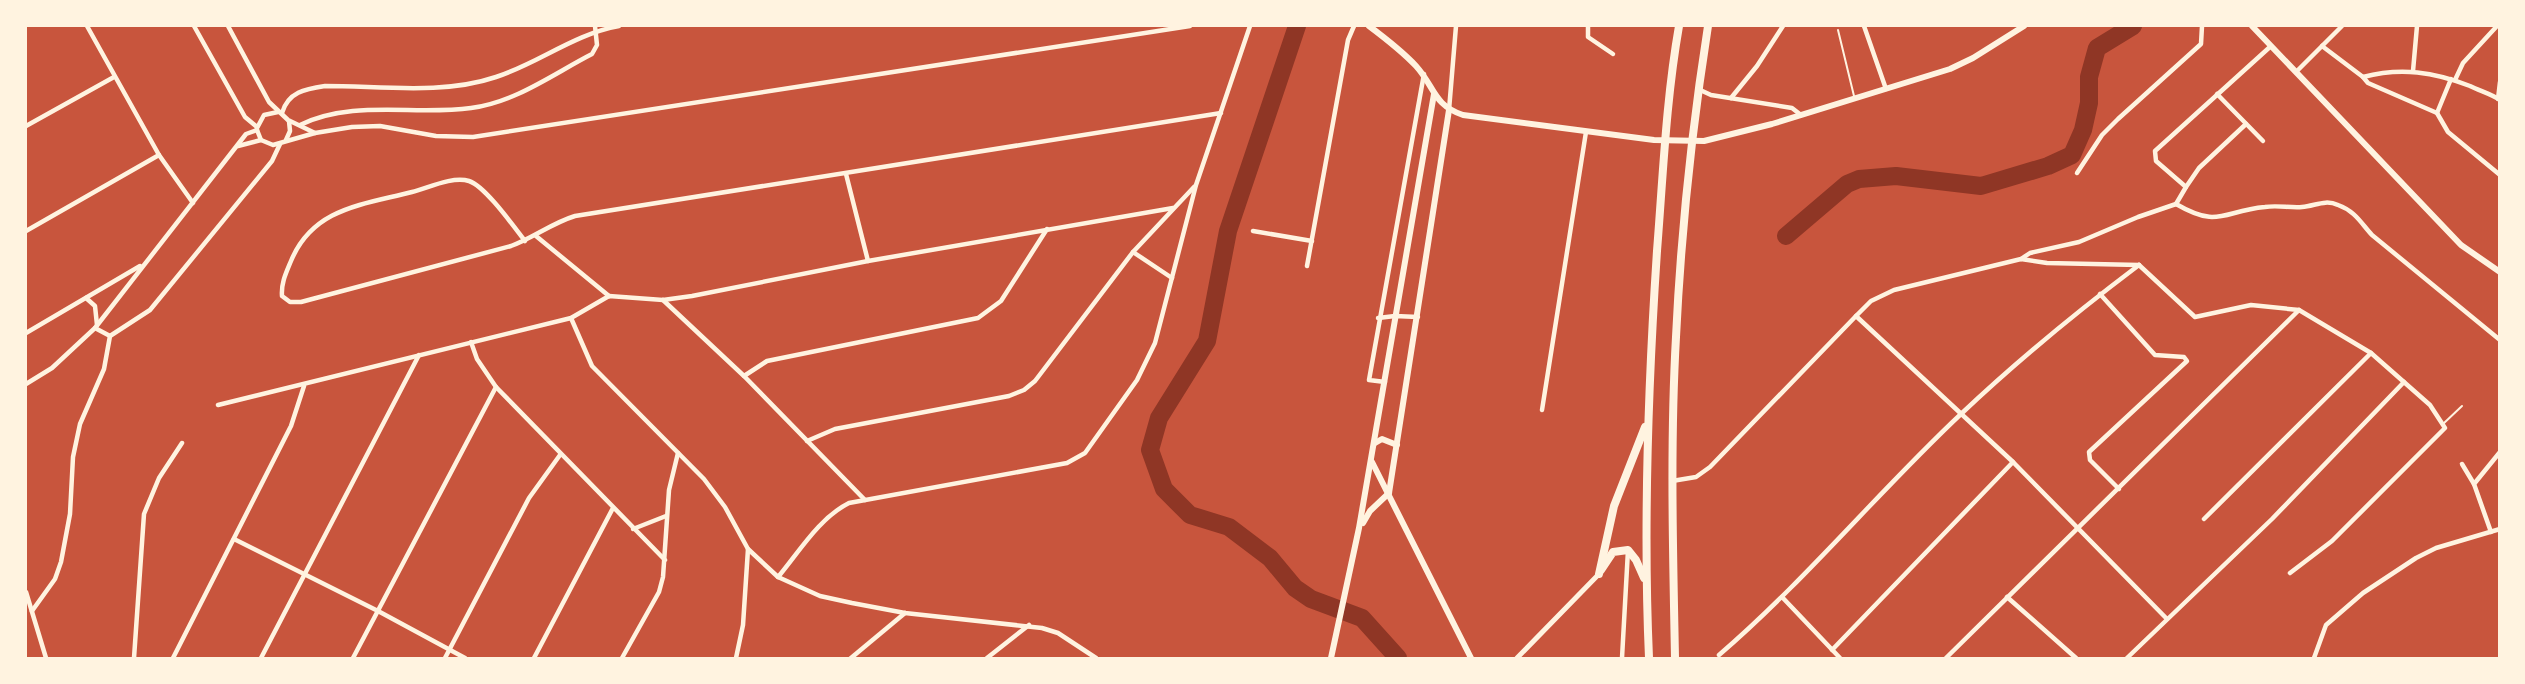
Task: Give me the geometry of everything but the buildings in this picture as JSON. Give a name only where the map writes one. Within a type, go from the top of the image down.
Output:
[{"type":"highway","points":[[1649,658],[1645,497],[1663,174],[1670,88],[1679,26]]},
{"type":"highway","points":[[1675,658],[1672,481],[1676,337],[1696,103],[1708,26]]},
{"type":"highway","points":[[1599,574],[1614,506],[1649,417]]},
{"type":"highway","points":[[1599,574],[1613,552],[1628,550],[1636,560],[1646,581]]},
{"type":"main road","points":[[1369,26],[1424,74],[1440,104],[1463,115],[1586,132],[1697,142],[1748,131],[1965,63],[2024,26]]},
{"type":"main road","points":[[2252,26],[2461,245],[2499,272]]},
{"type":"main road","points":[[1331,658],[1375,443],[1434,93]]},
{"type":"main road","points":[[1359,528],[1370,511],[1389,493],[1449,110]]},
{"type":"main road","points":[[1375,443],[1382,439],[1397,446]]},
{"type":"main road","points":[[1371,462],[1389,493],[1471,658]]},
{"type":"main road","points":[[1381,479],[1388,480],[1392,477]]},
{"type":"street","points":[[87,26],[159,155],[193,203]]},
{"type":"street","points":[[194,26],[245,117],[257,128],[261,140],[266,144],[280,144]]},
{"type":"street","points":[[228,26],[269,102],[288,120],[315,133]]},
{"type":"street","points":[[280,113],[285,103],[305,89],[325,86],[448,87],[478,82],[506,73],[595,28],[619,26]]},
{"type":"street","points":[[32,611],[55,579],[61,562],[70,514],[73,457],[80,423],[104,369],[110,336],[150,310],[272,161],[280,144],[286,140],[352,127],[380,126],[436,136],[473,136],[1190,26]]},
{"type":"street","points":[[778,577],[837,509],[865,500],[1078,459],[1137,380],[1155,343],[1196,185],[1250,26]]},
{"type":"street","points":[[1307,266],[1348,40],[1354,26]]},
{"type":"street","points":[[1449,110],[1456,26]]},
{"type":"street","points":[[1588,26],[1588,37],[1613,54]]},
{"type":"street","points":[[1731,98],[1757,66],[1783,26]]},
{"type":"street","points":[[1864,26],[1886,89]]},
{"type":"street","points":[[2077,172],[2102,135],[2201,44],[2202,26]]},
{"type":"street","points":[[2296,72],[2342,26]]},
{"type":"street","points":[[2413,71],[2417,26]]},
{"type":"street","points":[[2437,113],[2463,63],[2497,26]]},
{"type":"street","points":[[300,125],[315,118],[348,110],[443,111],[474,108],[503,101],[592,54],[597,45],[595,28]]},
{"type":"street","points":[[2186,187],[2156,161],[2155,151],[2271,46]]},
{"type":"street","points":[[2322,46],[2371,85],[2416,102],[2437,113],[2448,132],[2499,176]]},
{"type":"street","points":[[2363,77],[2393,70],[2413,71],[2453,80],[2499,99],[2499,82]]},
{"type":"street","points":[[1385,382],[1369,380],[1378,318],[1424,74]]},
{"type":"street","points":[[26,126],[114,77]]},
{"type":"street","points":[[1698,89],[1731,98],[1792,108],[1801,115]]},
{"type":"street","points":[[2217,94],[2263,141]]},
{"type":"street","points":[[26,384],[52,368],[96,326],[246,134],[257,128],[264,115],[280,113]]},
{"type":"street","points":[[525,241],[481,189],[470,182],[456,181],[347,209],[323,219],[309,231],[296,248],[283,278],[282,296],[290,302],[301,302],[525,241],[562,220],[575,216],[1221,113]]},
{"type":"street","points":[[286,140],[290,131],[288,120]]},
{"type":"street","points":[[2022,259],[2030,253],[2079,242],[2132,219],[2176,204],[2199,168],[2246,124]]},
{"type":"street","points":[[1542,410],[1586,132]]},
{"type":"street","points":[[238,146],[261,140]]},
{"type":"street","points":[[26,231],[159,155]]},
{"type":"street","points":[[846,174],[867,261]]},
{"type":"street","points":[[807,441],[835,429],[1009,396],[1024,390],[1035,381],[1133,252],[1196,185]]},
{"type":"street","points":[[2176,204],[2197,216],[2209,218],[2268,206],[2301,207],[2329,202],[2339,205],[2358,218],[2372,236],[2499,340]]},
{"type":"street","points":[[218,405],[304,386],[571,318],[609,296],[663,300],[1048,228],[1173,208]]},
{"type":"street","points":[[744,376],[767,361],[978,318],[1001,301],[1048,228]]},
{"type":"street","points":[[1253,231],[1312,241]]},
{"type":"street","points":[[536,236],[609,296]]},
{"type":"street","points":[[1133,252],[1172,278]]},
{"type":"street","points":[[1672,481],[1696,477],[1710,467],[1856,316],[1872,301],[1894,290],[2022,259],[2064,264],[2139,265],[2195,317],[2236,306],[2273,306],[2299,310],[2371,353],[2430,405],[2444,426],[2332,541],[2290,573]]},
{"type":"street","points":[[26,333],[142,265]]},
{"type":"street","points":[[1719,655],[1782,597],[1961,413],[2100,294],[2139,265]]},
{"type":"street","points":[[2100,294],[2155,354],[2184,357],[2187,361],[2089,452],[2090,460],[2119,489]]},
{"type":"street","points":[[86,298],[96,306],[96,326]]},
{"type":"street","points":[[663,300],[744,376],[865,500]]},
{"type":"street","points":[[1946,658],[2299,310]]},
{"type":"street","points":[[1856,316],[2013,462],[2167,619]]},
{"type":"street","points":[[1378,318],[1418,317]]},
{"type":"street","points":[[571,318],[592,366],[704,479],[725,507],[748,549],[758,561],[778,577],[820,596],[905,613],[1029,625],[1058,633],[1096,658]]},
{"type":"street","points":[[96,326],[110,336]]},
{"type":"street","points":[[471,342],[477,359],[496,387],[665,560]]},
{"type":"street","points":[[2204,519],[2371,353]]},
{"type":"street","points":[[261,658],[419,355]]},
{"type":"street","points":[[2127,658],[2272,519],[2404,382]]},
{"type":"street","points":[[173,658],[291,426],[304,386]]},
{"type":"street","points":[[353,658],[496,387]]},
{"type":"street","points":[[134,658],[144,514],[159,478],[182,443]]},
{"type":"street","points":[[2474,484],[2499,452]]},
{"type":"street","points":[[622,658],[659,592],[665,560],[666,516],[672,472],[678,453]]},
{"type":"street","points":[[445,658],[529,498],[560,455]]},
{"type":"street","points":[[1832,650],[2013,462]]},
{"type":"street","points":[[2462,464],[2474,484],[2491,532]]},
{"type":"street","points":[[534,658],[613,508]]},
{"type":"street","points":[[633,529],[666,516]]},
{"type":"street","points":[[2314,658],[2326,625],[2363,593],[2416,558],[2436,548],[2499,529]]},
{"type":"street","points":[[234,539],[378,611],[465,658]]},
{"type":"street","points":[[736,658],[743,625],[748,549]]},
{"type":"street","points":[[1622,658],[1628,550]]},
{"type":"street","points":[[1517,658],[1599,574]]},
{"type":"street","points":[[26,592],[46,658]]},
{"type":"street","points":[[1782,597],[1839,658]]},
{"type":"street","points":[[2007,597],[2076,658]]},
{"type":"street","points":[[850,658],[905,613]]},
{"type":"street","points":[[987,658],[1029,625]]},
{"type":"street","points":[[2133,653],[2139,658]]},
{"type":"street","points":[[2064,658],[2071,654]]},
{"type":"lane","points":[[1838,30],[1855,99]]},
{"type":"lane","points":[[2444,426],[2462,406]]},
{"type":"waterway","points":[[1297,26],[1228,231],[1207,341],[1159,418],[1150,450],[1164,489],[1190,515],[1229,527],[1270,558],[1295,588],[1311,599],[1362,618],[1398,658]]},
{"type":"waterway","points":[[1786,236],[1847,184],[1859,179],[1896,176],[1981,186],[2048,166],[2072,155],[2083,130],[2089,103],[2089,77],[2097,48],[2133,26]]}]
